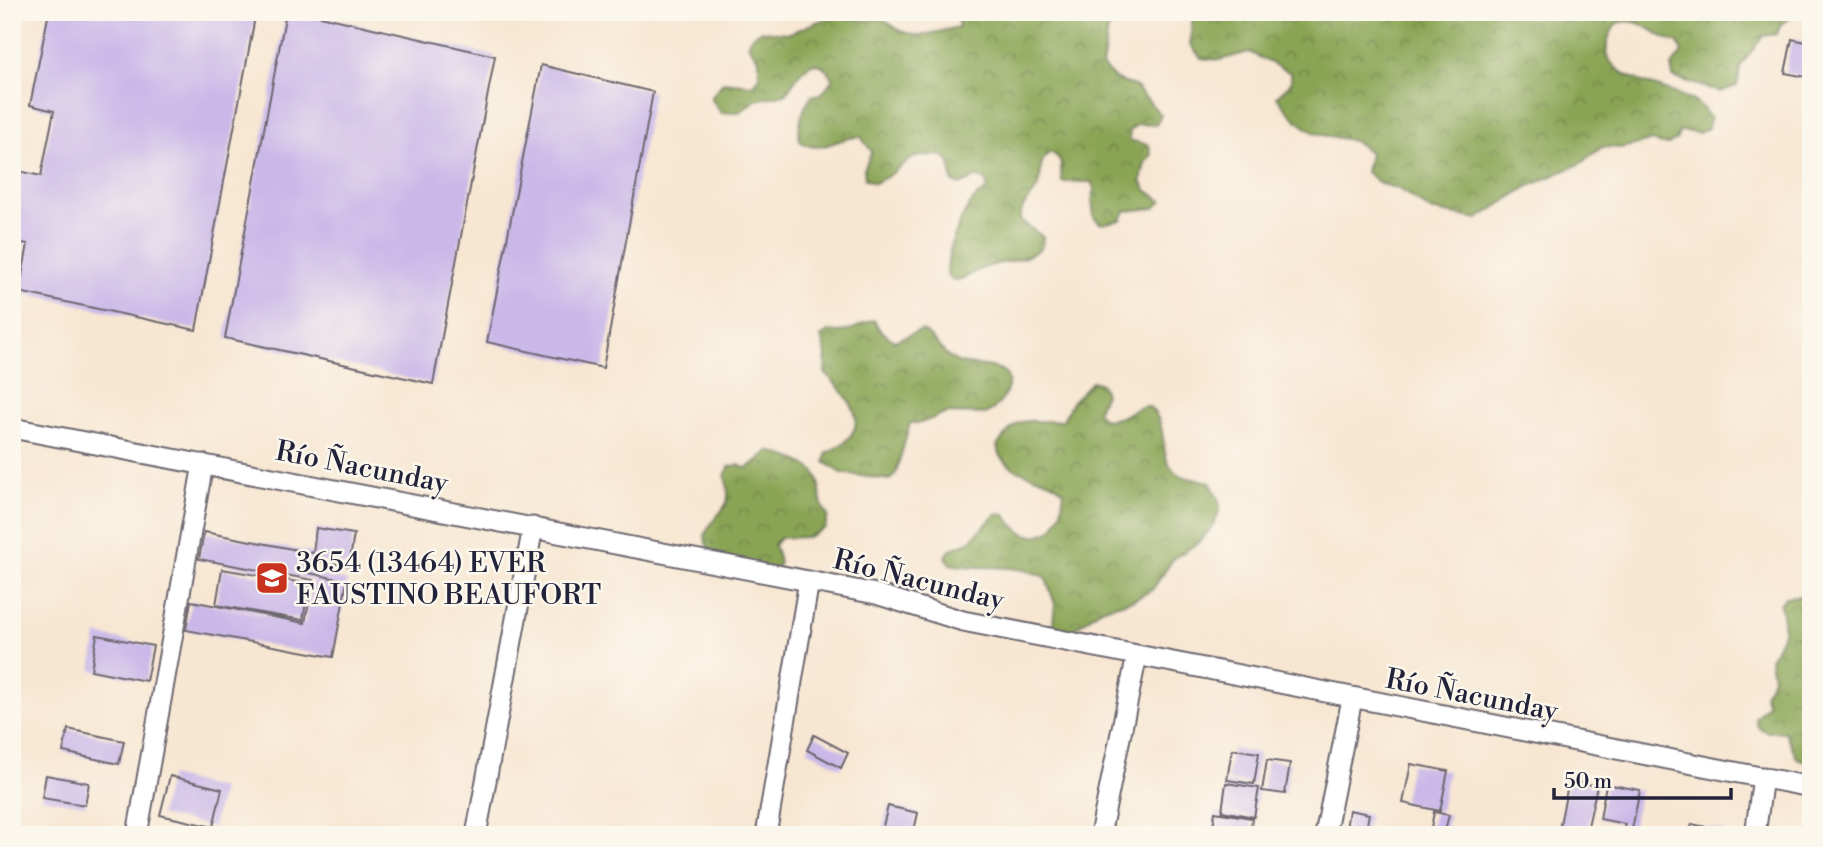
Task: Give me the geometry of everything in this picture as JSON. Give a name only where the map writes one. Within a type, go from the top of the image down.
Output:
[{"type":"street","name":"Río Ñacunday","points":[[12,428],[809,580],[876,594],[963,621],[1811,787]]},
{"type":"street","points":[[137,835],[203,464]]},
{"type":"street","points":[[476,835],[533,527]]},
{"type":"street","points":[[766,835],[809,580]]},
{"type":"street","points":[[1100,835],[1137,655]]},
{"type":"street","points":[[1325,835],[1352,699]]},
{"type":"street","points":[[1755,835],[1763,778]]},
{"type":"green space","points":[[936,12],[1130,12],[1108,29],[1102,66],[1116,80],[1135,86],[1161,115],[1156,125],[1138,124],[1130,130],[1129,140],[1149,145],[1151,155],[1145,163],[1141,181],[1146,190],[1162,201],[1155,208],[1125,211],[1121,220],[1101,224],[1094,218],[1092,199],[1095,190],[1091,182],[1062,182],[1060,161],[1050,152],[1043,160],[1039,184],[1022,209],[1020,220],[1043,237],[1042,247],[1026,257],[987,267],[953,281],[947,274],[958,226],[971,203],[987,190],[986,180],[977,177],[960,185],[952,181],[950,163],[944,156],[930,155],[912,159],[874,183],[865,179],[864,169],[872,152],[861,137],[815,147],[800,141],[800,123],[808,101],[811,96],[821,94],[833,79],[819,64],[806,67],[785,94],[756,100],[740,112],[721,113],[711,98],[723,82],[752,85],[759,78],[759,60],[748,44],[752,36],[760,31],[790,33],[834,15],[863,20],[883,19],[900,31],[920,36],[959,27],[957,17]]},
{"type":"green space","points":[[1193,12],[1309,12],[1323,17],[1343,12],[1800,12],[1781,24],[1777,34],[1763,36],[1740,67],[1737,86],[1719,92],[1673,77],[1671,67],[1682,52],[1678,43],[1641,24],[1626,21],[1617,23],[1607,42],[1608,56],[1616,68],[1697,104],[1710,118],[1708,128],[1699,133],[1680,131],[1676,140],[1668,145],[1650,141],[1622,148],[1602,147],[1580,164],[1527,187],[1478,219],[1430,210],[1399,189],[1381,184],[1366,172],[1370,153],[1364,147],[1352,141],[1313,132],[1301,123],[1277,96],[1291,83],[1291,73],[1249,52],[1220,60],[1201,58],[1190,44]]},
{"type":"green space","points":[[874,320],[879,329],[894,341],[922,330],[952,359],[965,364],[1000,369],[1008,380],[1004,397],[986,414],[947,413],[920,423],[910,423],[896,473],[890,480],[841,473],[825,462],[827,453],[842,444],[856,425],[851,405],[825,373],[826,355],[821,337],[829,331],[847,331]]},
{"type":"green space","points":[[1092,381],[1101,384],[1105,394],[1097,411],[1103,419],[1116,418],[1148,406],[1160,423],[1171,467],[1182,476],[1210,482],[1219,500],[1220,510],[1211,529],[1198,543],[1174,558],[1152,590],[1135,599],[1101,609],[1069,633],[1059,631],[1053,623],[1055,604],[1045,577],[1010,568],[950,564],[946,556],[951,549],[969,542],[996,514],[1005,515],[1021,532],[1032,536],[1053,529],[1061,512],[1064,492],[1046,480],[1016,470],[1001,457],[997,446],[1013,427],[1020,423],[1063,420],[1072,402]]},
{"type":"green space","points":[[769,451],[797,460],[815,473],[822,505],[828,516],[825,528],[808,537],[780,538],[774,545],[780,564],[772,571],[717,560],[706,544],[705,535],[726,503],[728,488],[725,476],[729,467],[739,465],[747,469]]},
{"type":"green space","points":[[1811,584],[1811,759],[1805,761],[1797,758],[1785,732],[1767,732],[1758,727],[1755,718],[1768,704],[1764,695],[1773,678],[1770,659],[1781,639],[1783,628],[1780,605],[1785,597],[1804,596]]},
{"type":"building","points":[[49,12],[256,12],[196,330],[19,292],[28,244],[12,241],[12,209],[19,171],[41,176],[54,111],[30,105]]},
{"type":"building","points":[[286,12],[303,12],[495,56],[433,384],[225,338]]},
{"type":"building","points":[[1792,39],[1811,43],[1811,78],[1785,73]]},
{"type":"building","points":[[541,65],[653,92],[603,368],[487,342]]},
{"type":"building","points":[[316,528],[354,534],[349,566],[312,560],[309,573],[347,581],[333,657],[186,630],[191,601],[305,623],[313,580],[199,559],[204,532],[313,553]]},
{"type":"building","points":[[222,569],[309,584],[303,620],[216,605]]},
{"type":"building","points":[[97,635],[153,646],[146,681],[91,670]]},
{"type":"building","points":[[68,729],[124,741],[119,764],[63,752]]},
{"type":"building","points":[[814,735],[848,753],[841,768],[807,750]]},
{"type":"building","points":[[1232,749],[1259,753],[1254,784],[1227,780]]},
{"type":"building","points":[[1267,760],[1290,763],[1285,794],[1262,791]]},
{"type":"building","points":[[1411,764],[1448,771],[1440,811],[1403,803]]},
{"type":"building","points":[[46,775],[89,783],[85,805],[42,798]]},
{"type":"building","points":[[170,776],[222,789],[213,827],[160,815]]},
{"type":"building","points":[[1569,780],[1597,786],[1586,835],[1558,834]]},
{"type":"building","points":[[1226,783],[1259,788],[1254,817],[1222,811]]},
{"type":"building","points":[[1606,784],[1640,790],[1631,834],[1623,832],[1625,824],[1600,819]]},
{"type":"building","points":[[888,806],[918,813],[913,835],[882,830]]},
{"type":"building","points":[[1349,810],[1369,814],[1365,835],[1345,835]]},
{"type":"building","points":[[1215,812],[1252,818],[1250,835],[1212,835]]},
{"type":"building","points":[[1434,812],[1449,815],[1445,831],[1431,828]]},
{"type":"building","points":[[1692,824],[1723,831],[1722,835],[1689,835]]},
{"type":"place","name":"3654 (13464) EVER FAUSTINO BEAUFORT","points":[[272,578]]}]
